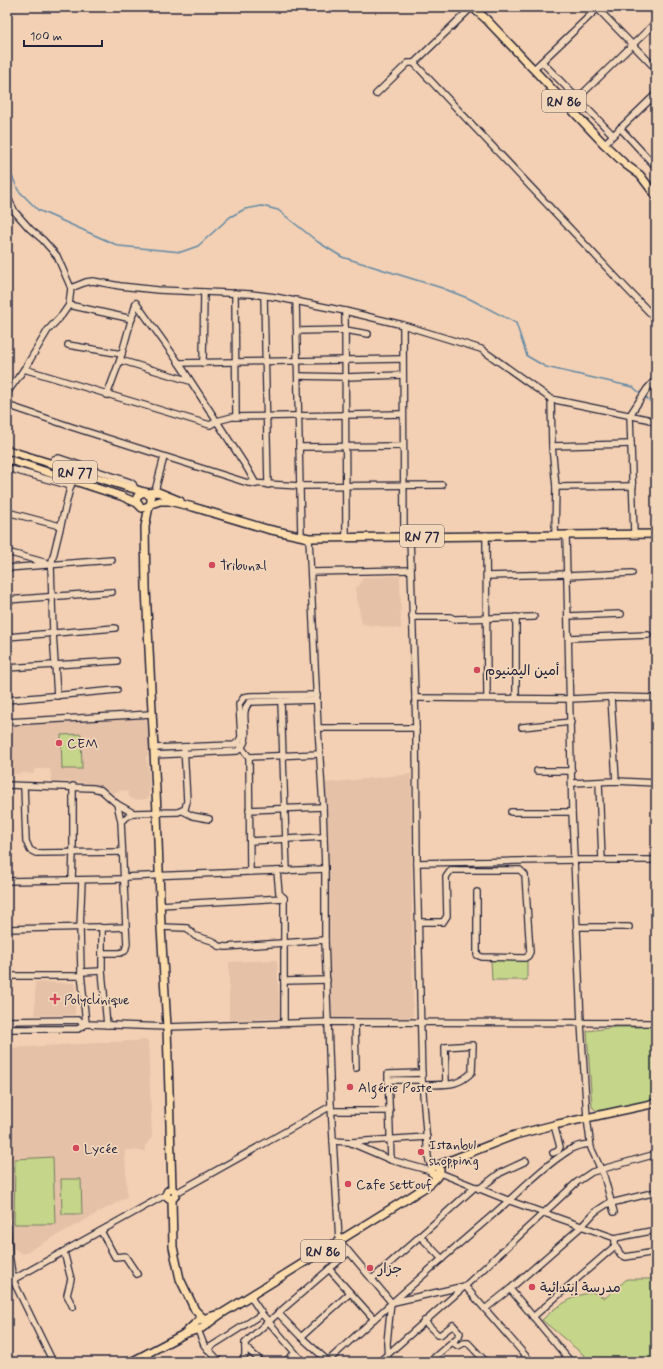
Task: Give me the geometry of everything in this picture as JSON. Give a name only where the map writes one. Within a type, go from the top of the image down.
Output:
[{"type":"main road","name":"RN 86","points":[[472,7],[486,19],[604,144],[624,164],[640,175],[656,196]]},
{"type":"main road","name":"RN 77","points":[[7,450],[145,493],[155,492],[170,496],[193,507]]},
{"type":"main road","name":"RN 77","points":[[7,459],[71,483],[121,496],[137,504]]},
{"type":"main road","points":[[145,527],[137,504],[138,495],[145,493],[151,497],[145,527],[146,588],[160,876],[161,927],[167,1027],[173,1247],[180,1279],[195,1310],[203,1318],[207,1325]]},
{"type":"main road","name":"RN 77","points":[[150,505],[163,501],[193,507],[267,529],[309,538],[656,534]]},
{"type":"main road","points":[[137,504],[142,508],[150,505]]},
{"type":"main road","name":"RN 86","points":[[131,1362],[184,1334],[198,1330],[207,1325],[221,1314],[413,1195],[424,1187],[436,1171],[457,1158],[514,1135],[656,1103]]},
{"type":"main road","points":[[195,1310],[195,1322],[198,1330]]},
{"type":"main road","name":"RN 86","points":[[184,1334],[195,1322],[203,1318],[221,1314]]},
{"type":"street","points":[[376,94],[408,63],[414,63],[472,7]]},
{"type":"street","points":[[534,70],[598,8],[656,69]]},
{"type":"street","points":[[578,98],[656,22]]},
{"type":"street","points":[[542,62],[613,135]]},
{"type":"street","points":[[414,63],[656,319]]},
{"type":"street","points":[[604,144],[656,94]]},
{"type":"street","points":[[620,128],[656,167]]},
{"type":"street","points":[[7,196],[15,212],[57,256],[71,288],[69,304],[62,316],[48,330],[7,393]]},
{"type":"street","points":[[71,288],[93,281],[120,286],[264,296],[296,300],[345,311],[403,325],[480,349],[551,399],[630,415],[656,423]]},
{"type":"street","points":[[203,363],[204,292]]},
{"type":"street","points":[[235,293],[236,417]]},
{"type":"street","points":[[264,296],[268,485]]},
{"type":"street","points":[[296,300],[301,536]]},
{"type":"street","points":[[69,304],[132,319]]},
{"type":"street","points":[[107,395],[122,354],[136,304],[179,363],[256,484]]},
{"type":"street","points":[[345,311],[346,537]]},
{"type":"street","points":[[403,325],[403,485],[411,570],[416,728],[417,863],[423,1079],[428,1159],[436,1171]]},
{"type":"street","points":[[297,330],[345,330],[368,334]]},
{"type":"street","points":[[68,346],[122,354]]},
{"type":"street","points":[[179,363],[402,359]]},
{"type":"street","points":[[120,360],[190,381]]},
{"type":"street","points":[[24,369],[210,425],[217,421],[236,417],[403,414]]},
{"type":"street","points":[[298,376],[345,377],[403,375]]},
{"type":"street","points":[[634,534],[630,415],[647,389],[656,379]]},
{"type":"street","points":[[551,399],[552,446],[556,487],[555,534]]},
{"type":"street","points":[[7,405],[248,483],[300,486],[442,485]]},
{"type":"street","points":[[552,446],[631,444]]},
{"type":"street","points":[[299,448],[403,446]]},
{"type":"street","points":[[155,492],[164,457]]},
{"type":"street","points":[[7,468],[71,483],[51,564],[51,597],[57,696]]},
{"type":"street","points":[[556,487],[633,486]]},
{"type":"street","points":[[7,512],[60,526]]},
{"type":"street","points":[[486,535],[488,698]]},
{"type":"street","points":[[566,535],[572,812],[581,1023],[587,1118],[590,1144],[601,1170],[614,1212]]},
{"type":"street","points":[[309,538],[318,728],[324,807],[325,940],[331,1109],[339,1240],[391,1302],[387,1343],[388,1362]]},
{"type":"street","points":[[7,552],[51,564]]},
{"type":"street","points":[[7,568],[112,560]]},
{"type":"street","points":[[311,572],[411,570]]},
{"type":"street","points":[[487,576],[632,573]]},
{"type":"street","points":[[7,600],[112,592]]},
{"type":"street","points":[[568,616],[621,614]]},
{"type":"street","points":[[412,617],[450,617],[454,619],[534,617]]},
{"type":"street","points":[[516,617],[516,698]]},
{"type":"street","points":[[7,637],[115,628]]},
{"type":"street","points":[[569,638],[648,635]]},
{"type":"street","points":[[7,668],[117,661]]},
{"type":"street","points":[[7,700],[117,690]]},
{"type":"street","points":[[154,752],[184,747],[230,746],[237,743],[240,736],[239,704],[244,697],[317,698]]},
{"type":"street","points":[[611,697],[616,781]]},
{"type":"street","points":[[154,752],[184,754],[235,751],[242,748],[246,740],[245,708],[247,704],[252,701],[281,701],[317,698]]},
{"type":"street","points":[[415,698],[656,698]]},
{"type":"street","points":[[281,701],[287,871]]},
{"type":"street","points":[[7,722],[152,714]]},
{"type":"street","points":[[522,727],[571,722]]},
{"type":"street","points":[[318,728],[416,728]]},
{"type":"street","points":[[237,743],[249,757],[250,872]]},
{"type":"street","points":[[183,811],[187,804],[184,747]]},
{"type":"street","points":[[249,757],[320,754]]},
{"type":"street","points":[[538,770],[572,770]]},
{"type":"street","points":[[572,783],[616,781],[656,782]]},
{"type":"street","points":[[599,782],[602,860]]},
{"type":"street","points":[[7,785],[73,786],[93,788],[101,790],[117,804],[133,813]]},
{"type":"street","points":[[24,786],[27,848],[36,853],[122,852]]},
{"type":"street","points":[[72,879],[74,853],[73,786]]},
{"type":"street","points":[[102,953],[120,953],[124,951],[127,944],[121,821],[117,804]]},
{"type":"street","points":[[249,810],[324,807]]},
{"type":"street","points":[[121,821],[133,813],[183,811],[198,818],[209,819]]},
{"type":"street","points":[[511,812],[572,812]]},
{"type":"street","points":[[250,841],[324,837]]},
{"type":"street","points":[[417,863],[656,860]]},
{"type":"street","points":[[7,881],[82,880],[325,869]]},
{"type":"street","points":[[419,922],[443,922],[446,920],[446,877],[451,870],[520,870],[525,876],[530,952],[528,956],[525,958],[482,957],[477,955],[477,892]]},
{"type":"street","points":[[277,871],[278,893],[284,898]]},
{"type":"street","points":[[82,880],[80,928],[81,974],[86,1024]]},
{"type":"street","points":[[160,905],[284,898]]},
{"type":"street","points":[[284,898],[284,1023]]},
{"type":"street","points":[[7,930],[126,927]]},
{"type":"street","points":[[161,927],[187,928],[195,936],[213,941],[218,946],[226,947],[325,940]]},
{"type":"street","points":[[577,927],[629,927]]},
{"type":"street","points":[[102,928],[102,971],[107,1025]]},
{"type":"street","points":[[7,976],[81,974],[102,971]]},
{"type":"street","points":[[284,981],[327,980]]},
{"type":"street","points":[[7,1021],[78,1020],[86,1024],[167,1027],[329,1022],[656,1023]]},
{"type":"street","points":[[355,1023],[356,1068]]},
{"type":"street","points":[[7,1029],[78,1029],[86,1024]]},
{"type":"street","points":[[391,1160],[388,1080],[423,1079],[446,1084],[458,1083],[472,1072],[473,1045],[445,1047],[446,1084]]},
{"type":"street","points":[[7,1283],[101,1231],[331,1109],[390,1111]]},
{"type":"street","points":[[553,1153],[558,1152],[560,1147],[554,1125]]},
{"type":"street","points":[[333,1141],[349,1142],[427,1137]]},
{"type":"street","points":[[349,1142],[391,1160],[436,1171],[477,1188],[615,1238],[656,1230]]},
{"type":"street","points":[[278,1313],[328,1362],[391,1302],[566,1152],[577,1146],[590,1144]]},
{"type":"street","points":[[379,1362],[465,1286],[577,1182],[592,1172],[656,1154]]},
{"type":"street","points":[[372,1279],[477,1188],[500,1173],[526,1161]]},
{"type":"street","points":[[485,1309],[582,1226],[595,1212],[611,1202],[656,1192]]},
{"type":"street","points":[[7,1220],[9,1254],[13,1280],[53,1362]]},
{"type":"street","points":[[101,1231],[115,1257],[125,1256],[137,1274]]},
{"type":"street","points":[[420,1236],[442,1259]]},
{"type":"street","points":[[615,1238],[615,1246],[621,1254],[626,1257],[649,1253]]},
{"type":"street","points":[[533,1316],[615,1246]]},
{"type":"street","points":[[64,1252],[71,1279],[67,1295],[73,1307]]},
{"type":"street","points":[[240,1362],[245,1356],[245,1343],[349,1252]]},
{"type":"street","points":[[329,1269],[374,1319]]},
{"type":"street","points":[[391,1302],[465,1286]]},
{"type":"street","points":[[465,1286],[531,1362]]},
{"type":"street","points":[[510,1289],[572,1362]]},
{"type":"street","points":[[301,1337],[350,1293]]},
{"type":"street","points":[[250,1296],[268,1322],[303,1362]]},
{"type":"street","points":[[207,1349],[262,1314]]},
{"type":"street","points":[[424,1321],[439,1336],[451,1326],[454,1326],[460,1331],[460,1334],[429,1362]]},
{"type":"street","points":[[198,1330],[207,1349],[220,1362]]},
{"type":"street","points":[[452,1342],[458,1346],[468,1343],[486,1362]]},
{"type":"street","points":[[245,1347],[262,1362]]},
{"type":"street","points":[[148,1353],[152,1362]]},
{"type":"street","points":[[285,1362],[295,1353]]},
{"type":"shaded area","points":[[400,576],[401,629],[362,624],[355,589],[359,586],[363,577]]},
{"type":"shaded area","name":"CEM","points":[[145,717],[152,754],[146,757],[149,772],[149,795],[147,799],[135,800],[129,797],[128,792],[123,790],[112,793],[102,786],[80,782],[52,782],[50,769],[34,769],[34,774],[23,773],[7,775],[7,724]]},
{"type":"shaded area","points":[[411,774],[413,1022],[329,1022],[325,783]]},
{"type":"shaded area","points":[[277,960],[280,1018],[229,1020],[229,962]]},
{"type":"shaded area","name":"Polyclinique","points":[[35,982],[75,983],[75,1015],[35,1015]]},
{"type":"shaded area","name":"Lycée","points":[[148,1040],[152,1137],[145,1146],[145,1151],[125,1150],[127,1197],[23,1254],[9,1246],[7,1188],[7,1048]]},
{"type":"green space","points":[[81,734],[82,769],[62,769],[61,735]]},
{"type":"green space","points":[[527,959],[527,980],[492,980],[491,960]]},
{"type":"green space","points":[[616,1027],[656,1027],[656,1100],[597,1111],[592,1107],[587,1031]]},
{"type":"green space","points":[[53,1157],[55,1224],[14,1224],[15,1159]]},
{"type":"green space","points":[[61,1179],[81,1179],[82,1214],[62,1214]]},
{"type":"green space","points":[[627,1279],[656,1279],[656,1362],[592,1362],[542,1320],[554,1309],[576,1296],[592,1292],[605,1298]]},
{"type":"waterway","points":[[7,164],[18,190],[38,210],[119,246],[181,252],[198,246],[230,217],[245,209],[262,206],[278,210],[318,242],[342,257],[442,288],[470,299],[516,323],[527,356],[546,367],[633,387],[641,394]]},
{"type":"waterway","points":[[644,396],[656,407]]},
{"type":"place","name":"Tribunal","points":[[212,565]]},
{"type":"place","name":"أمين اليمنيوم","points":[[477,670]]},
{"type":"place","name":"CEM","points":[[59,743]]},
{"type":"place","name":"Polyclinique","points":[[55,999]]},
{"type":"place","name":"Algérie Poste","points":[[350,1087]]},
{"type":"place","name":"Lycée","points":[[76,1148]]},
{"type":"place","name":"Istanbul shopping","points":[[421,1152]]},
{"type":"place","name":"Cafe settouf","points":[[348,1184]]},
{"type":"place","name":"جزار","points":[[370,1268]]},
{"type":"place","name":"مدرسة إبتدائية","points":[[532,1287]]}]
